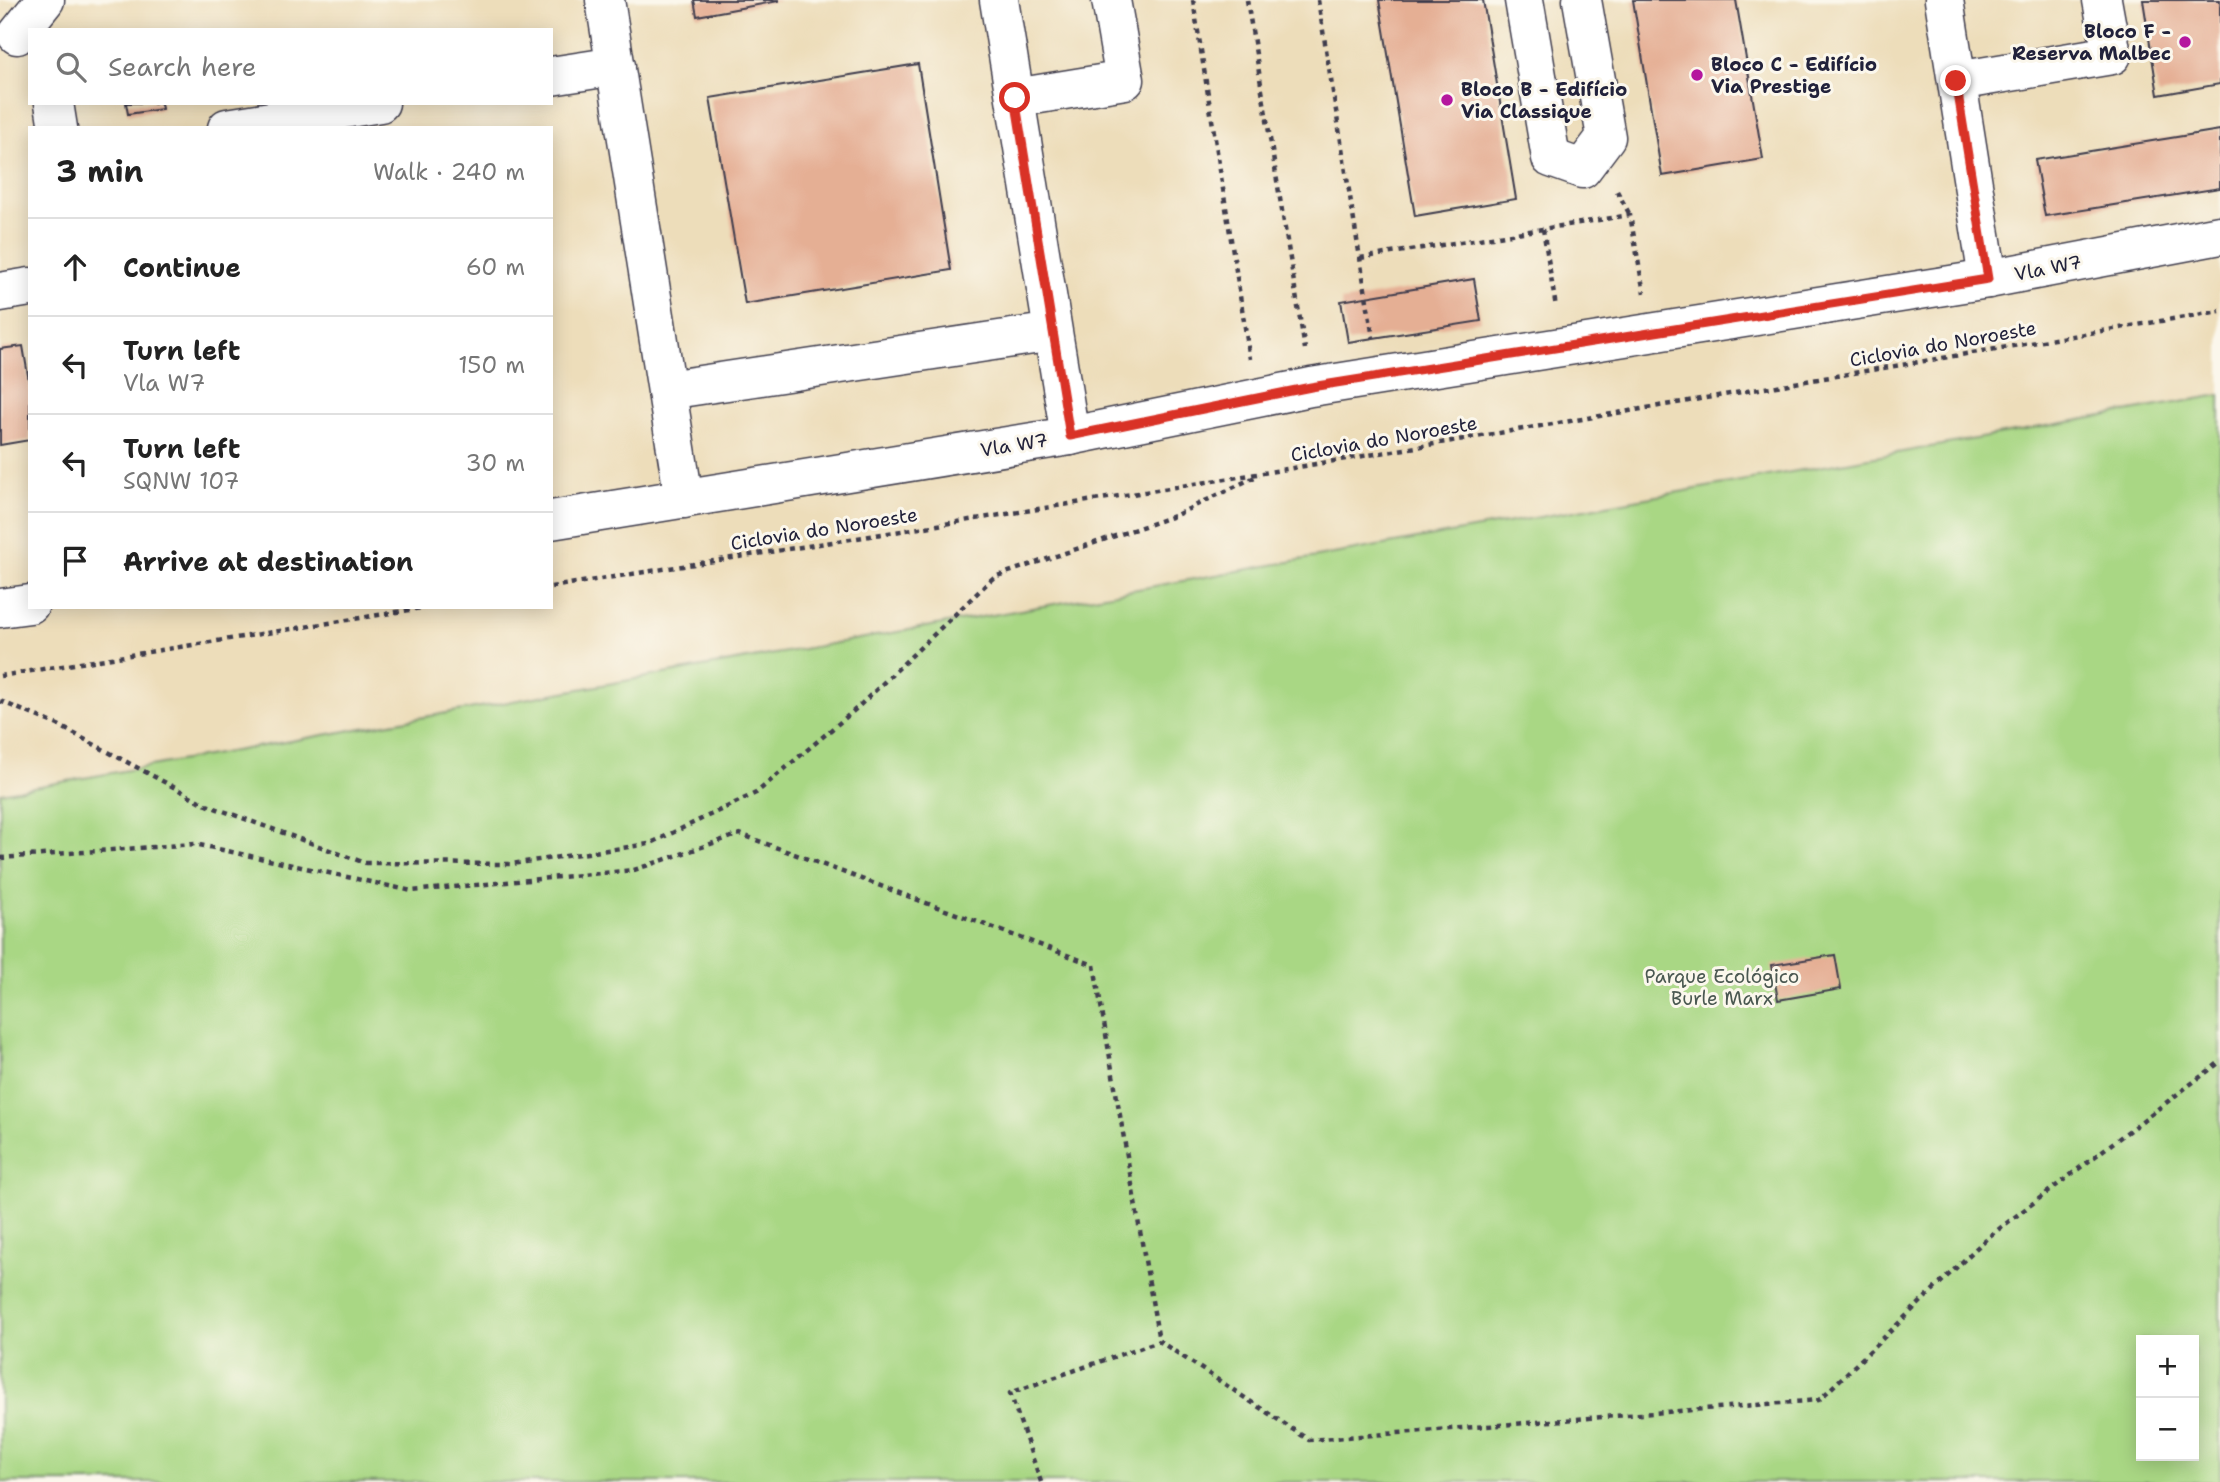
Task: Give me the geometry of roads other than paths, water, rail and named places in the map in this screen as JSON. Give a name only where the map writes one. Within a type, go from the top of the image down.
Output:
[{"type":"street","points":[[16,34],[45,0]]},
{"type":"street","points":[[605,0],[684,499]]},
{"type":"street","points":[[999,0],[1070,436]]},
{"type":"street","points":[[1015,98],[1125,80],[1111,0]]},
{"type":"street","points":[[1524,0],[1550,158],[1582,169],[1605,137],[1582,0]]},
{"type":"street","points":[[1944,0],[1988,279]]},
{"type":"street","points":[[1956,81],[2112,55],[2102,0]]},
{"type":"street","points":[[553,76],[616,66]]},
{"type":"street","points":[[54,105],[58,126]]},
{"type":"street","points":[[239,126],[368,105]]},
{"type":"street","name":"Vla W7","points":[[553,520],[1070,436],[1311,387],[1988,279],[2220,235]]},
{"type":"street","points":[[0,292],[28,287]]},
{"type":"street","points":[[667,390],[1053,332]]},
{"type":"street","points":[[0,608],[28,604]]},
{"type":"place","name":"Bloco F - Reserva Malbec","points":[[2185,42]]},
{"type":"place","name":"Bloco C - Edifício Via Prestige","points":[[1697,75]]},
{"type":"place","name":"Bloco B - Edifício Via Classique","points":[[1447,100]]},
{"type":"park label","name":"Parque Ecológico Burle Marx","points":[[1722,987]]}]
